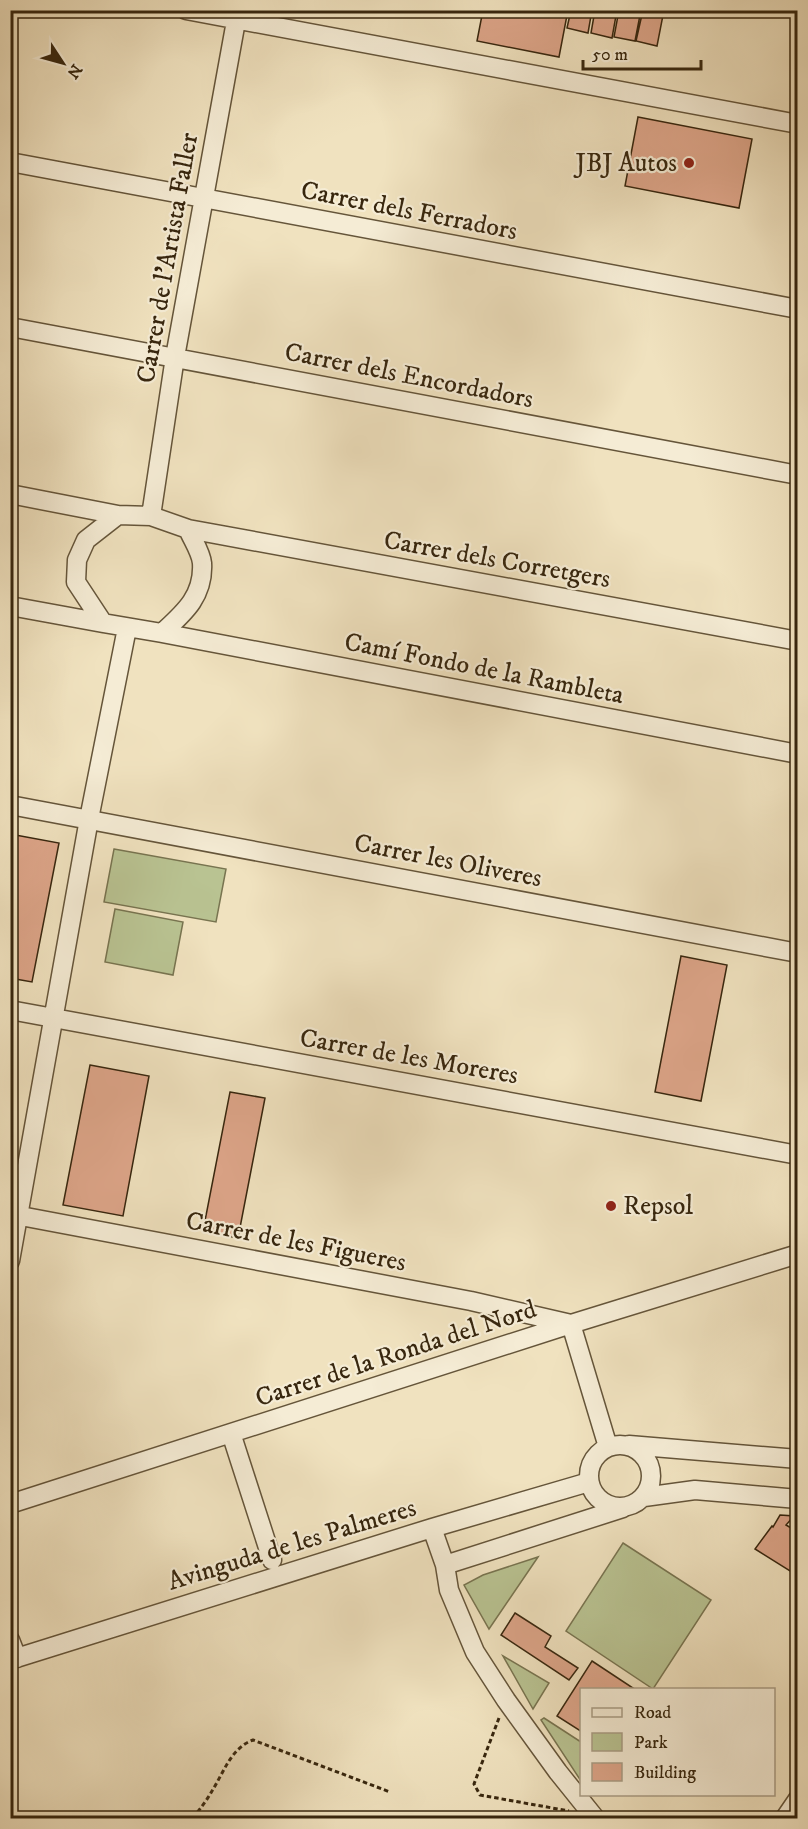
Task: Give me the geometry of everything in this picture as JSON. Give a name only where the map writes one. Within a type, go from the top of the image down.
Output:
[{"type":"street","points":[[186,10],[237,15],[798,124]]},
{"type":"street","name":"Carrer de l'Artista Faller","points":[[152,516],[175,357],[237,15]]},
{"type":"street","name":"Carrer dels Ferradors","points":[[10,162],[798,309]]},
{"type":"street","name":"Carrer dels Encordadors","points":[[10,327],[798,474]]},
{"type":"street","points":[[10,494],[118,515],[152,516],[188,529],[202,562],[200,586],[188,610],[162,633],[10,606]]},
{"type":"street","points":[[103,623],[76,582],[77,560],[86,540],[118,515]]},
{"type":"street","name":"Carrer dels Corretgers","points":[[188,529],[798,641]]},
{"type":"street","points":[[10,1261],[15,1215],[127,628]]},
{"type":"street","name":"Camí Fondo de la Rambleta","points":[[162,633],[798,754]]},
{"type":"street","name":"Carrer les Oliveres","points":[[10,805],[798,954]]},
{"type":"street","name":"Carrer de les Moreres","points":[[10,1010],[798,1155]]},
{"type":"street","name":"Carrer de les Figueres","points":[[15,1215],[471,1301],[571,1324]]},
{"type":"street","name":"Carrer de la Ronda del Nord","points":[[10,1504],[571,1324],[798,1254]]},
{"type":"street","points":[[571,1324],[617,1446]]},
{"type":"street","points":[[231,1433],[272,1560]]},
{"type":"street","points":[[445,1565],[637,1503],[644,1497],[651,1482],[652,1471],[645,1456],[636,1449],[617,1446]]},
{"type":"street","points":[[627,1507],[616,1508],[607,1505],[598,1499],[589,1482],[589,1471],[598,1453],[617,1446],[798,1459]]},
{"type":"street","name":"Avinguda de les Palmeres","points":[[14,1659],[432,1528],[589,1482]]},
{"type":"street","points":[[644,1497],[695,1490],[798,1500]]},
{"type":"street","points":[[432,1528],[445,1565],[449,1590],[475,1652],[506,1700],[593,1817]]},
{"type":"street","points":[[10,1640],[14,1659]]},
{"type":"street","points":[[785,1818],[798,1798]]},
{"type":"path","points":[[506,1700],[474,1784],[480,1796],[593,1817]]},
{"type":"path","points":[[193,1818],[212,1792],[233,1756],[242,1745],[253,1740],[390,1792]]},
{"type":"path","points":[[10,1805],[18,1818]]},
{"type":"green space","points":[[114,849],[226,869],[216,922],[104,902]]},
{"type":"green space","points":[[115,909],[183,922],[173,975],[105,962]]},
{"type":"green space","points":[[623,1543],[711,1600],[654,1688],[566,1631]]},
{"type":"green space","points":[[538,1557],[489,1629],[464,1585],[483,1575]]},
{"type":"green space","points":[[503,1656],[549,1683],[533,1709]]},
{"type":"green space","points":[[544,1718],[580,1741],[580,1779],[541,1720]]},
{"type":"building","points":[[483,10],[568,10],[559,57],[477,41]]},
{"type":"building","points":[[571,10],[592,10],[588,33],[567,28]]},
{"type":"building","points":[[595,10],[617,10],[612,38],[591,33]]},
{"type":"building","points":[[619,10],[641,10],[635,41],[614,37]]},
{"type":"building","points":[[643,10],[664,10],[657,46],[636,41]]},
{"type":"building","name":"JBJ Autos","points":[[638,117],[752,139],[739,208],[625,186]]},
{"type":"building","points":[[10,834],[59,843],[32,982],[10,978]]},
{"type":"building","points":[[681,956],[727,965],[701,1101],[655,1092]]},
{"type":"building","points":[[90,1065],[149,1076],[123,1216],[63,1205]]},
{"type":"building","points":[[230,1092],[265,1098],[238,1238],[203,1231]]},
{"type":"building","points":[[780,1515],[794,1516],[786,1525],[798,1532],[798,1576],[755,1549]]},
{"type":"building","points":[[515,1613],[551,1636],[545,1647],[578,1668],[569,1680],[501,1635]]},
{"type":"building","points":[[592,1661],[633,1688],[580,1688],[580,1731],[557,1716]]},
{"type":"place","name":"JBJ Autos","points":[[689,163]]},
{"type":"place","name":"Repsol","points":[[611,1206]]}]
